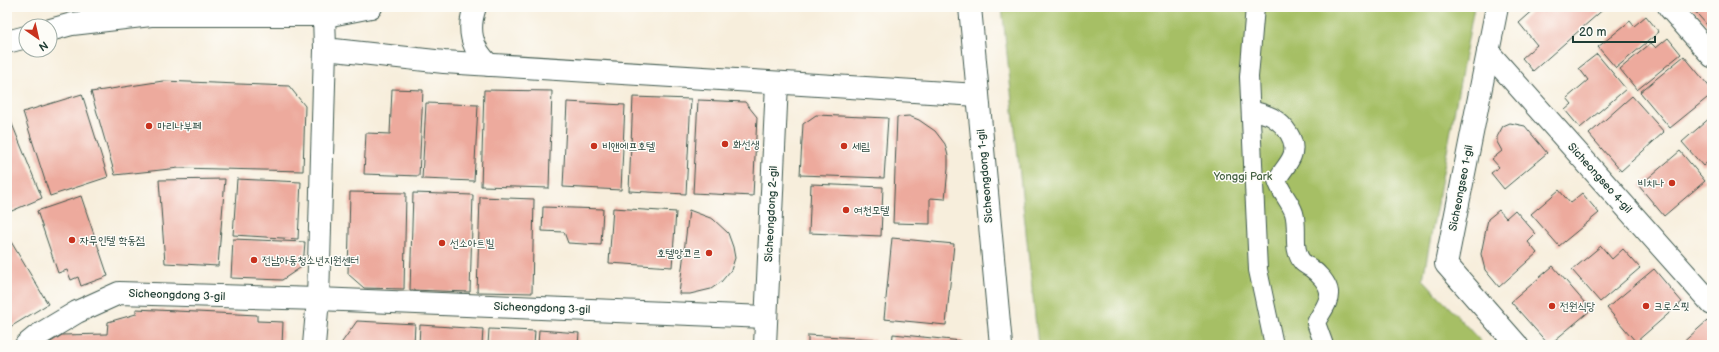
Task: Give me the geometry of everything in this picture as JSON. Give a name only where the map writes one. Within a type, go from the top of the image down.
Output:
[{"type":"street","points":[[58,28],[72,24],[151,15],[324,15],[371,7]]},
{"type":"street","points":[[475,7],[471,25],[472,42],[481,58],[489,65]]},
{"type":"street","name":"Sicheongdong 1-gil","points":[[970,7],[1000,345]]},
{"type":"street","points":[[1254,7],[1249,77],[1258,270],[1274,345]]},
{"type":"street","name":"Sicheongseo 1-gil","points":[[1497,7],[1446,264],[1517,345]]},
{"type":"street","points":[[1669,7],[1712,56]]},
{"type":"street","points":[[314,345],[318,299],[325,49],[324,15]]},
{"type":"street","points":[[7,42],[18,39]]},
{"type":"street","points":[[325,49],[444,62],[978,95]]},
{"type":"street","name":"Sicheongseo 4-gil","points":[[1488,52],[1712,304]]},
{"type":"street","name":"Sicheongdong 2-gil","points":[[765,345],[777,83]]},
{"type":"street","points":[[1251,110],[1272,117],[1287,130],[1294,144],[1292,157],[1282,170],[1277,180],[1279,187],[1294,212],[1297,226],[1296,247],[1298,255],[1304,264],[1312,268],[1325,282],[1329,292],[1324,308],[1316,323],[1324,345]]},
{"type":"street","name":"Sicheongdong 3-gil","points":[[26,345],[77,312],[119,293],[318,299],[766,317]]},
{"type":"green space","name":"Yonggi Park","points":[[1002,7],[1474,7],[1423,279],[1484,345],[1038,345]]},
{"type":"building","points":[[1537,7],[1606,7],[1533,71],[1522,58],[1537,45],[1519,23]]},
{"type":"building","points":[[1691,7],[1712,7],[1712,20],[1707,25]]},
{"type":"building","points":[[1646,16],[1659,32],[1616,68],[1598,47],[1630,21],[1634,26]]},
{"type":"building","points":[[1668,38],[1681,54],[1637,90],[1620,69],[1651,43],[1656,48]]},
{"type":"building","points":[[1597,54],[1626,89],[1580,128],[1565,110],[1572,104],[1567,98],[1588,80],[1579,68]]},
{"type":"building","points":[[1684,56],[1712,90],[1712,94],[1670,128],[1640,92]]},
{"type":"building","points":[[163,81],[289,86],[305,106],[303,171],[179,168],[115,175],[91,92]]},
{"type":"building","points":[[392,89],[423,90],[419,176],[364,174],[366,133],[390,134]]},
{"type":"building","points":[[484,90],[552,91],[549,188],[481,186]]},
{"type":"building","points":[[82,94],[108,177],[50,196],[23,112]]},
{"type":"building","points":[[1632,96],[1664,132],[1621,171],[1589,134]]},
{"type":"building","points":[[633,97],[691,99],[686,194],[629,191]]},
{"type":"building","points":[[698,100],[745,102],[757,117],[753,196],[693,193]]},
{"type":"building","name":"비앤에프호텔","points":[[567,102],[625,105],[621,190],[563,187]]},
{"type":"building","points":[[426,103],[478,105],[474,181],[422,179]]},
{"type":"building","points":[[7,114],[42,198],[7,213]]},
{"type":"building","points":[[816,115],[888,118],[884,178],[800,175],[803,124]]},
{"type":"building","points":[[909,116],[919,120],[935,131],[945,144],[948,156],[945,199],[930,198],[930,224],[893,223],[897,117]]},
{"type":"building","points":[[1712,116],[1712,158],[1703,166],[1682,142]]},
{"type":"building","points":[[1510,123],[1525,126],[1547,153],[1504,189],[1491,173],[1499,167],[1492,159],[1502,151],[1497,142],[1497,137],[1503,126]]},
{"type":"building","name":"비치나","points":[[1680,151],[1705,181],[1664,216],[1639,186]]},
{"type":"building","points":[[225,179],[218,266],[165,263],[159,180]]},
{"type":"building","points":[[237,179],[301,182],[298,239],[233,235]]},
{"type":"building","name":"여천모텔","points":[[811,184],[883,187],[881,236],[809,233]]},
{"type":"building","points":[[1559,190],[1570,203],[1582,193],[1599,213],[1559,246],[1531,214]]},
{"type":"building","points":[[350,192],[406,193],[404,289],[364,288],[348,274]]},
{"type":"building","name":"선소아트빌","points":[[413,193],[473,195],[470,292],[410,290]]},
{"type":"building","name":"자무인텔 학동점","points":[[81,196],[108,276],[81,286],[78,277],[71,280],[67,270],[58,273],[37,211]]},
{"type":"building","points":[[480,197],[534,199],[532,293],[477,292]]},
{"type":"building","points":[[543,207],[603,209],[601,245],[568,243],[564,232],[542,231]]},
{"type":"building","points":[[613,208],[676,212],[672,267],[609,263]]},
{"type":"building","name":"호텔앙코르","points":[[689,210],[713,219],[728,233],[735,258],[731,270],[721,282],[711,289],[690,294],[679,294]]},
{"type":"building","points":[[1499,210],[1506,218],[1515,210],[1536,234],[1528,242],[1537,253],[1499,287],[1485,270],[1481,254],[1488,219]]},
{"type":"building","points":[[7,235],[48,304],[7,329]]},
{"type":"building","points":[[892,238],[954,244],[946,325],[884,319]]},
{"type":"building","points":[[233,239],[305,242],[303,266],[282,280],[231,278]]},
{"type":"building","points":[[1601,246],[1612,259],[1623,249],[1640,268],[1600,302],[1572,270]]},
{"type":"building","points":[[1553,266],[1591,310],[1549,345],[1511,302]]},
{"type":"building","points":[[1654,269],[1682,302],[1636,342],[1607,308]]},
{"type":"building","points":[[136,309],[257,315],[257,321],[283,322],[282,345],[46,345],[62,335],[107,334],[108,322],[136,314]]},
{"type":"building","points":[[357,321],[415,324],[414,345],[340,345]]},
{"type":"building","points":[[1707,321],[1712,327],[1712,345],[1680,345]]},
{"type":"building","points":[[420,325],[483,329],[482,345],[419,345]]},
{"type":"building","points":[[489,329],[535,331],[534,345],[488,345]]},
{"type":"building","points":[[539,330],[579,333],[578,345],[538,345]]},
{"type":"building","points":[[893,334],[962,341],[962,345],[892,345]]},
{"type":"building","points":[[808,335],[874,339],[874,345],[808,345]]},
{"type":"place","name":"마리나부페","points":[[149,126]]},
{"type":"place","name":"화선생","points":[[725,144]]},
{"type":"place","name":"비앤에프호텔","points":[[594,146]]},
{"type":"place","name":"세림","points":[[844,146]]},
{"type":"place","name":"비치나","points":[[1672,183]]},
{"type":"place","name":"여천모텔","points":[[846,210]]},
{"type":"place","name":"자무인텔 학동점","points":[[72,240]]},
{"type":"place","name":"선소아트빌","points":[[442,243]]},
{"type":"place","name":"호텔앙코르","points":[[709,253]]},
{"type":"place","name":"전남아동청소년지원센터","points":[[254,260]]},
{"type":"place","name":"전원식당","points":[[1552,306]]},
{"type":"place","name":"크로스핏","points":[[1646,306]]}]
